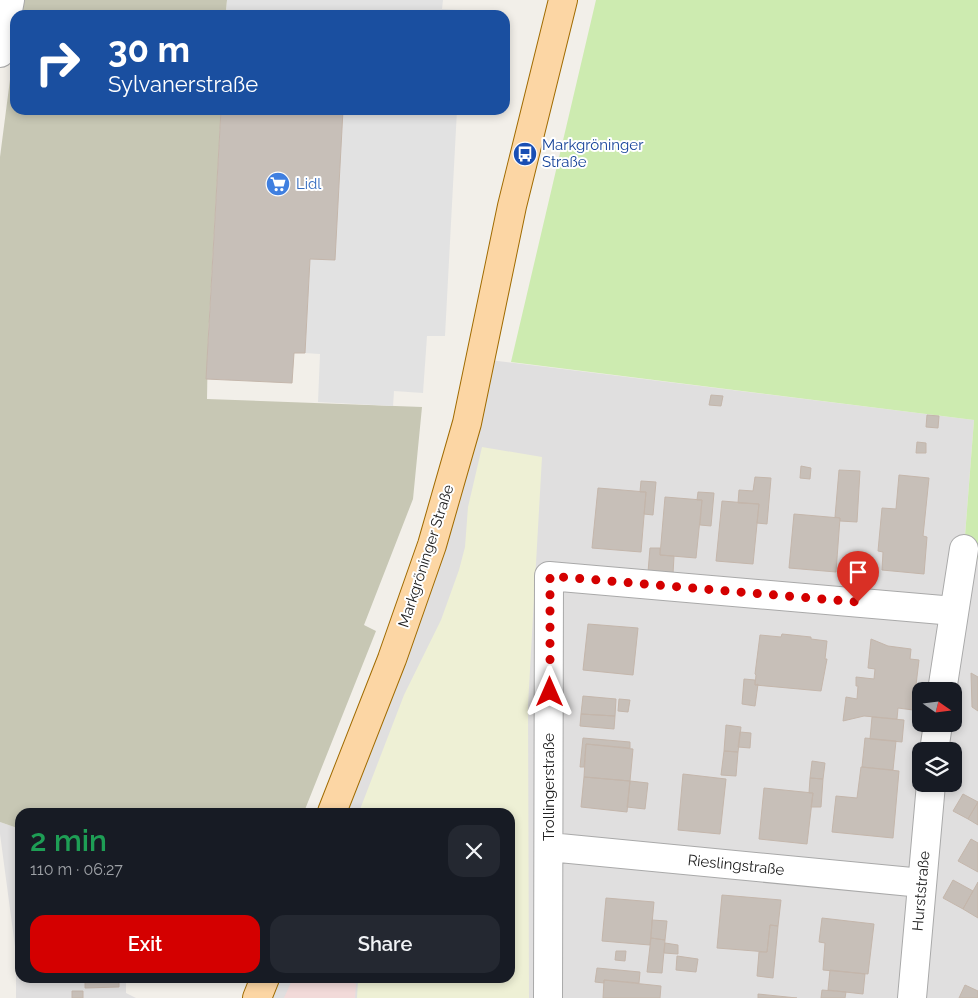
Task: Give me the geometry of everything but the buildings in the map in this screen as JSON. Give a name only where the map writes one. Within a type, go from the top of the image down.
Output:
[{"type":"main road","name":"Markgröninger Straße","points":[[334,808],[392,659],[432,545],[466,423],[512,206],[563,0]]},
{"type":"main road","points":[[257,998],[263,983]]},
{"type":"street","points":[[0,53],[10,0]]},
{"type":"street","points":[[943,682],[964,549]]},
{"type":"street","name":"Trollingerstraße","points":[[548,998],[550,576],[954,611]]},
{"type":"street","name":"Hurststraße","points":[[912,998],[930,792]]},
{"type":"street","name":"Rieslingstraße","points":[[550,847],[922,883]]},
{"type":"shaded area","points":[[20,0],[227,0],[226,10],[19,10]]},
{"type":"shaded area","points":[[227,0],[443,0],[442,9],[463,10],[226,10]]},
{"type":"shaded area","points":[[10,80],[10,115],[221,115],[208,339],[207,399],[422,407],[413,499],[364,625],[376,631],[306,808],[15,808],[15,827],[0,822],[0,157]]},
{"type":"shaded area","points":[[342,115],[457,115],[445,336],[427,336],[423,393],[394,391],[393,406],[318,402],[320,354],[305,353],[310,259]]},
{"type":"shaded area","points":[[481,359],[974,420],[964,548],[978,559],[978,998],[263,998],[269,983],[515,983],[515,808],[334,808]]},
{"type":"shaded area","points":[[482,447],[542,457],[528,705],[529,998],[357,998],[358,983],[515,983],[515,808],[361,808],[404,695],[441,620],[459,570],[465,547],[468,507]]},
{"type":"shaded area","points":[[0,822],[15,827],[15,946]]},
{"type":"shaded area","points":[[16,983],[126,983],[126,993],[136,998],[16,998]]},
{"type":"shaded area","points":[[291,983],[356,984],[355,998],[284,998]]},
{"type":"green space","points":[[596,0],[978,0],[978,559],[964,549],[974,420],[511,362]]},
{"type":"place","name":"Markgröninger Straße","points":[[525,154]]},
{"type":"place","name":"Lidl","points":[[278,184]]},
{"type":"route","points":[[550,692],[550,576],[858,602]]}]
